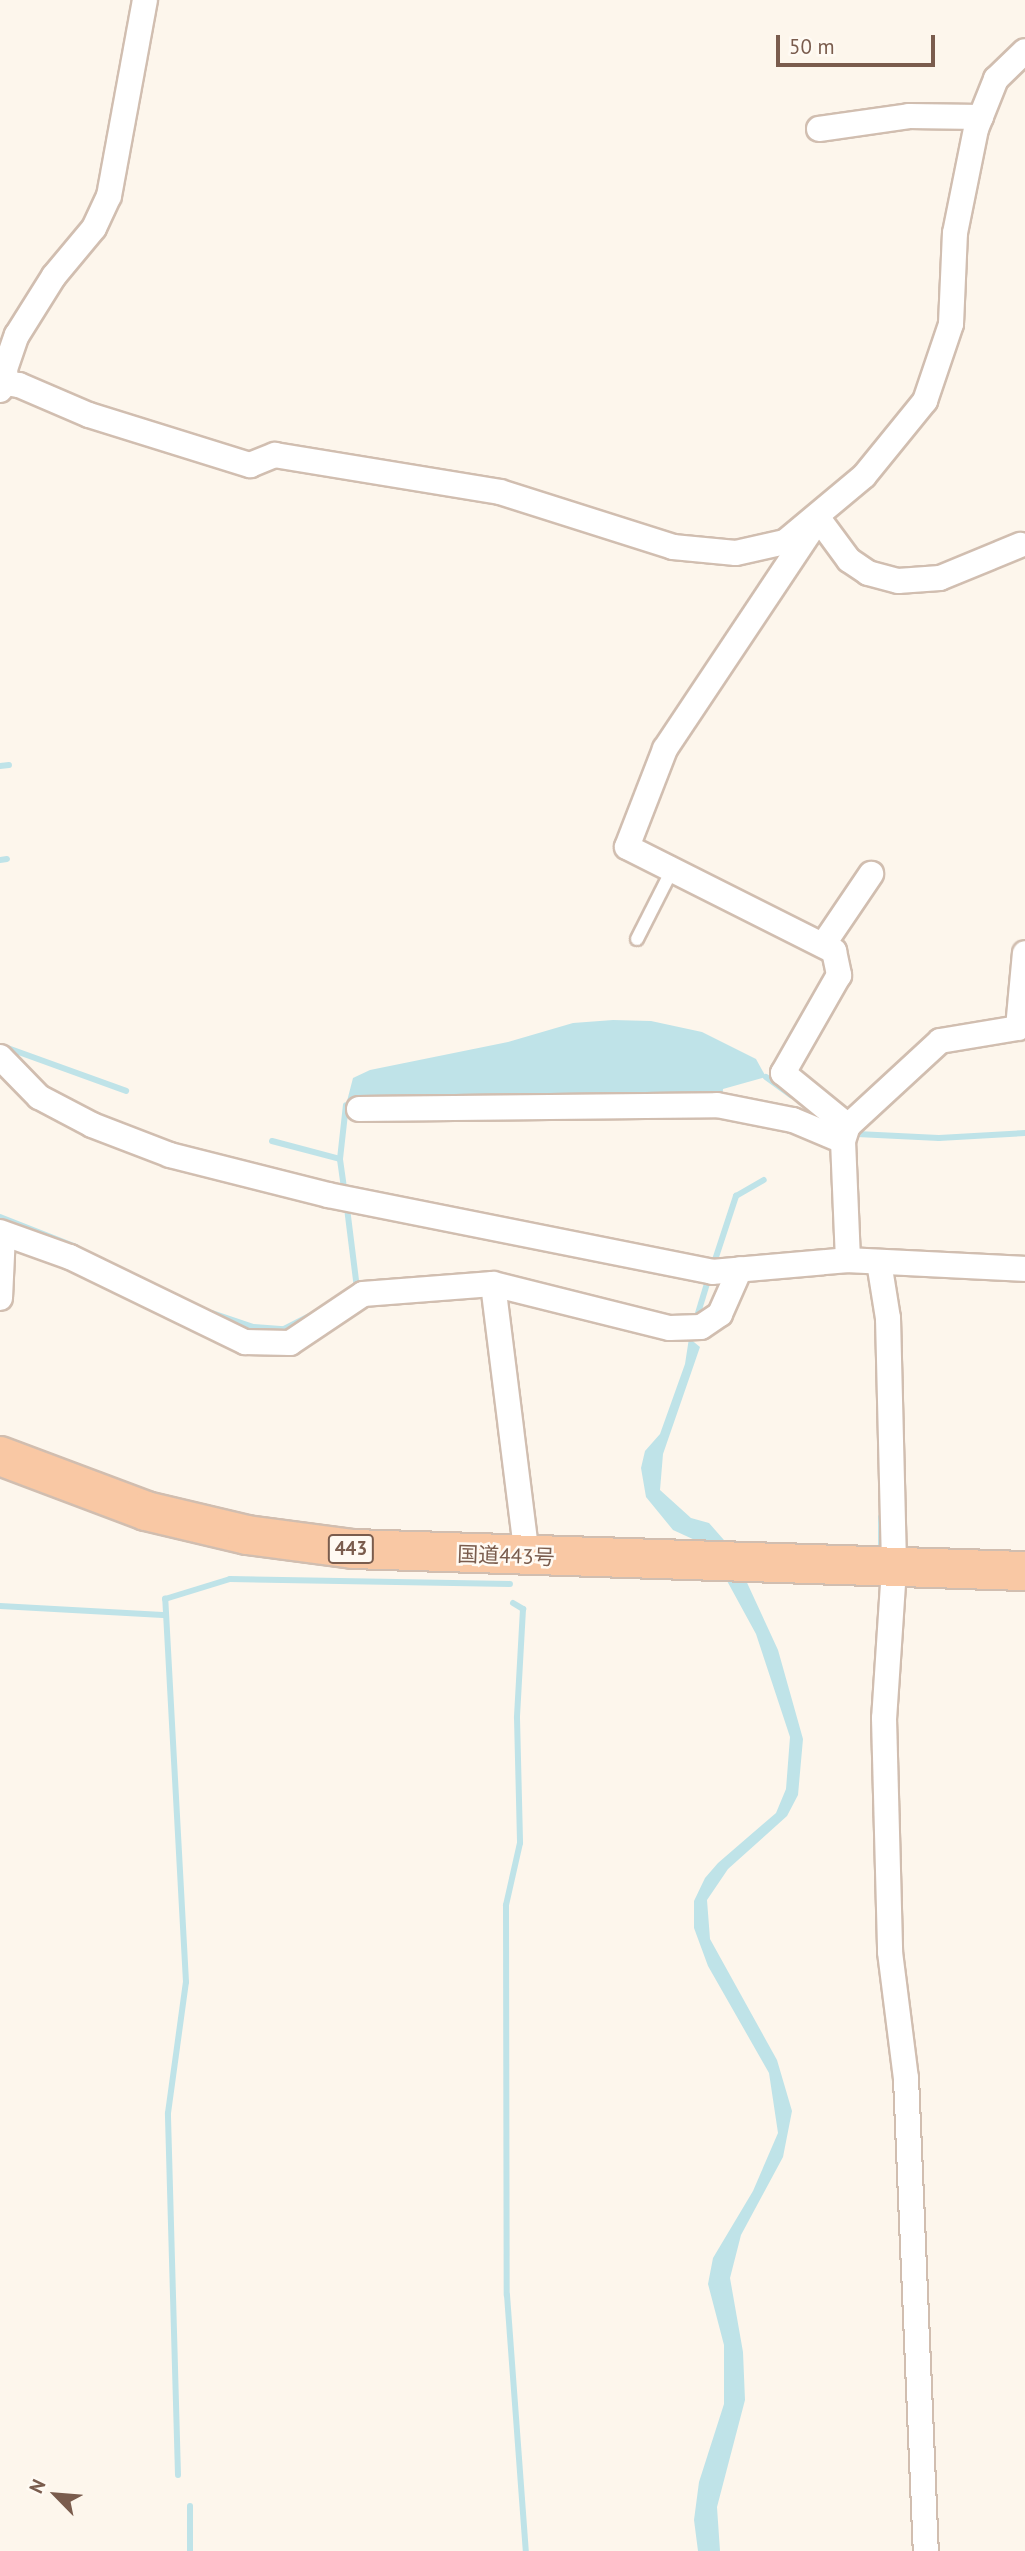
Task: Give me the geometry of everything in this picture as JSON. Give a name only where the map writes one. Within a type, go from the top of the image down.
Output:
[{"type":"highway","name":"国道443号","points":[[0,1456],[146,1511],[247,1535],[353,1549],[527,1557],[1025,1571]]},
{"type":"street","points":[[145,0],[109,196],[94,228],[54,276],[17,335],[5,369],[3,387],[250,465],[275,455],[500,492],[673,548],[761,550],[785,542],[818,518],[864,476],[925,401],[951,324],[955,233],[981,117],[996,79],[1025,51]]},
{"type":"street","points":[[819,129],[909,116],[981,117]]},
{"type":"street","points":[[818,518],[849,560],[868,573],[898,580],[940,578],[1020,545]]},
{"type":"street","points":[[818,518],[665,749],[627,847],[834,951],[839,975],[783,1073],[846,1134],[848,1260]]},
{"type":"street","points":[[823,945],[871,874]]},
{"type":"street","points":[[846,1134],[940,1041],[1021,1028],[1025,953]]},
{"type":"street","points":[[0,1057],[38,1097],[92,1125],[170,1155],[328,1195],[712,1272],[848,1260],[1025,1269]]},
{"type":"street","points":[[359,1109],[717,1105],[846,1134]]},
{"type":"street","points":[[0,1298],[2,1233],[70,1257],[245,1342],[290,1343],[363,1294],[493,1284],[670,1328],[701,1327],[720,1314],[740,1269]]},
{"type":"street","points":[[879,1262],[887,1318],[894,1569],[884,1718],[890,1952],[906,2078],[926,2551]]},
{"type":"street","points":[[493,1284],[527,1557]]},
{"type":"lane","points":[[637,939],[672,870]]},
{"type":"water","points":[[651,1021],[702,1032],[756,1059],[766,1077],[723,1089],[722,1100],[346,1105],[353,1078],[370,1070],[508,1042],[573,1023]]},
{"type":"water","points":[[689,1338],[700,1347],[663,1454],[660,1490],[691,1518],[709,1523],[731,1548],[778,1650],[803,1739],[798,1795],[787,1816],[728,1869],[707,1900],[710,1939],[777,2060],[792,2111],[783,2157],[741,2235],[730,2278],[743,2352],[745,2400],[717,2507],[720,2551],[698,2551],[694,2520],[699,2482],[724,2404],[724,2345],[708,2284],[713,2258],[753,2191],[778,2133],[769,2073],[708,1966],[694,1928],[694,1901],[705,1878],[718,1863],[776,1813],[786,1789],[790,1737],[756,1634],[708,1546],[673,1530],[646,1497],[641,1468],[645,1451],[660,1434],[685,1364]]},
{"type":"waterway","points":[[0,766],[9,765]]},
{"type":"waterway","points":[[0,860],[7,859]]},
{"type":"waterway","points":[[2,1046],[126,1091]]},
{"type":"waterway","points":[[766,1077],[791,1095]]},
{"type":"waterway","points":[[344,1188],[340,1159],[346,1105]]},
{"type":"waterway","points":[[857,1134],[939,1138],[1025,1133]]},
{"type":"waterway","points":[[272,1141],[340,1159]]},
{"type":"waterway","points":[[713,1266],[736,1196],[764,1180]]},
{"type":"waterway","points":[[347,1208],[357,1288]]},
{"type":"waterway","points":[[0,1217],[76,1247]]},
{"type":"waterway","points":[[695,1323],[709,1277]]},
{"type":"waterway","points":[[212,1313],[253,1327],[284,1329],[308,1317]]},
{"type":"waterway","points":[[881,1517],[881,1549]]},
{"type":"waterway","points":[[178,2475],[168,2113],[186,1982],[165,1599],[230,1579],[510,1584]]},
{"type":"waterway","points":[[513,1603],[523,1609],[517,1718],[520,1843],[506,1905],[507,2295],[526,2551]]},
{"type":"waterway","points":[[0,1606],[163,1615]]},
{"type":"waterway","points":[[190,2506],[190,2551]]}]
